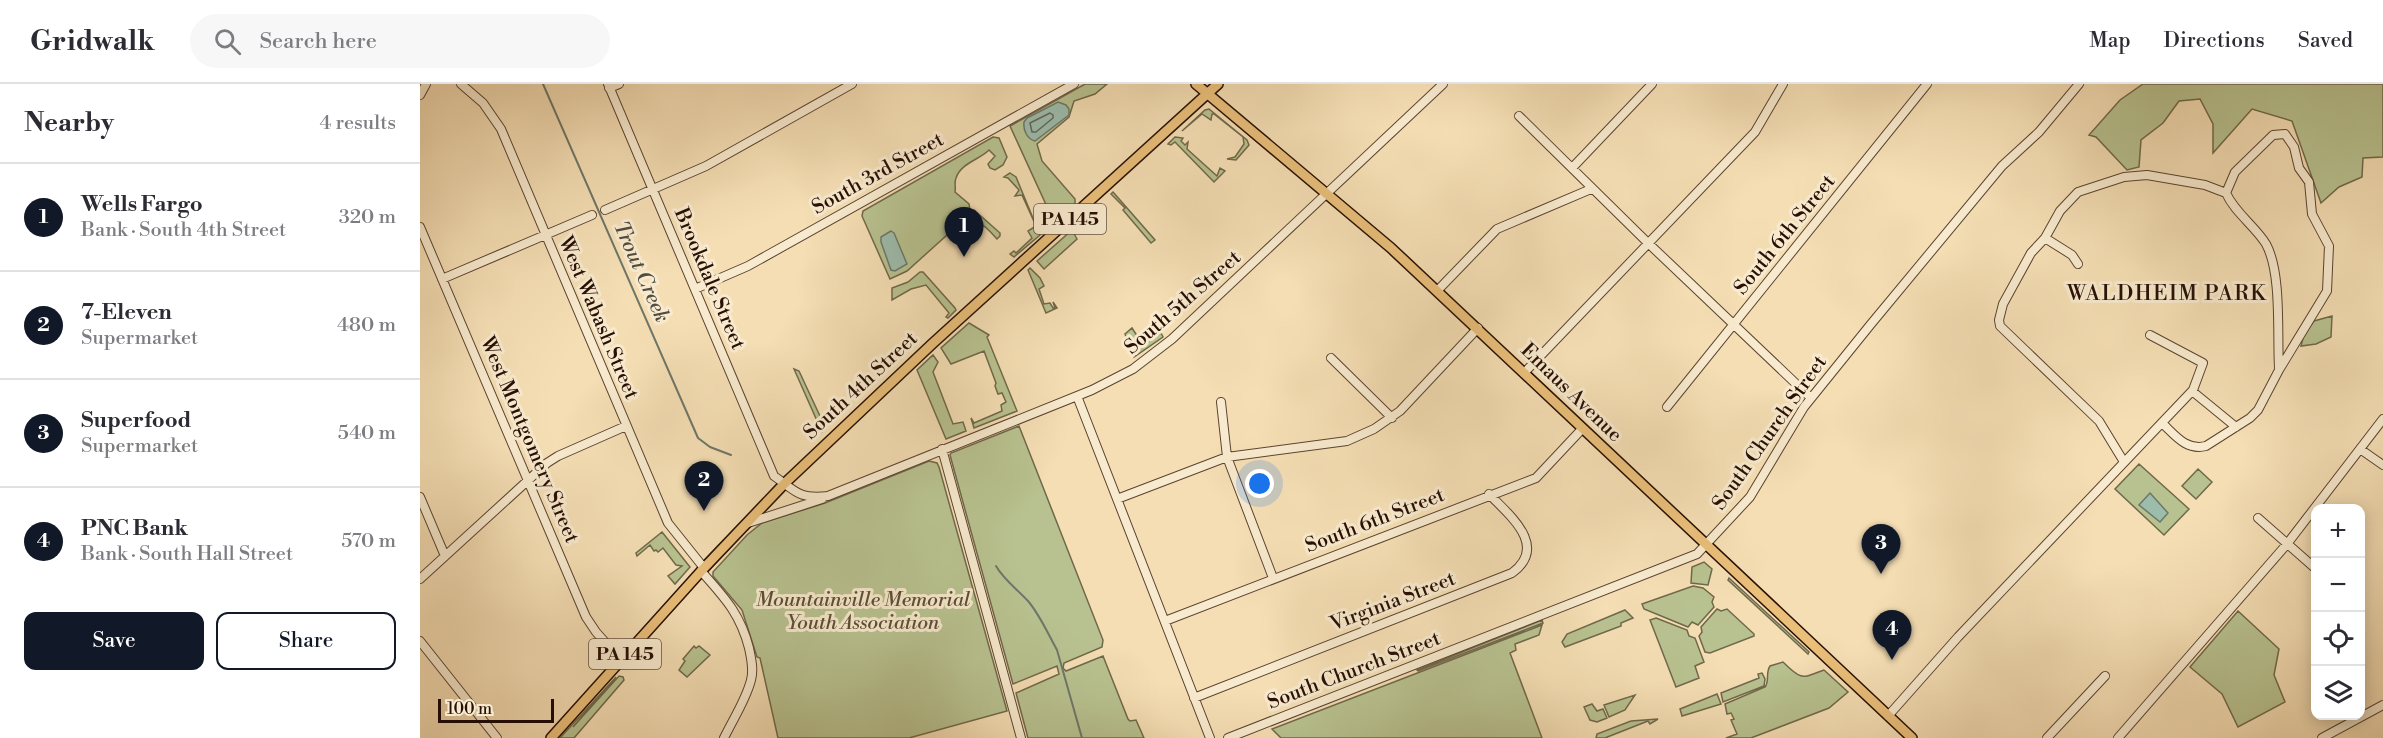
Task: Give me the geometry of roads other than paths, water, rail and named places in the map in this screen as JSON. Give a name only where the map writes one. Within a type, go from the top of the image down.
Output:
[{"type":"main road","name":"Emaus Avenue","points":[[1196,84],[1391,248],[1912,738]]},
{"type":"main road","name":"South 4th Street","points":[[551,738],[702,569],[784,483],[945,332],[1218,84]]},
{"type":"street","points":[[420,95],[426,84]]},
{"type":"street","name":"West Wabash Street","points":[[461,84],[483,103],[501,129],[668,523],[739,617],[752,662],[752,677],[724,738]]},
{"type":"street","points":[[608,86],[619,84]]},
{"type":"street","points":[[605,210],[706,166],[852,84]]},
{"type":"street","name":"South 3rd Street","points":[[695,289],[748,266],[1074,84]]},
{"type":"street","name":"South 5th Street","points":[[744,525],[814,503],[1120,377],[1155,354],[1443,84]]},
{"type":"street","points":[[1572,168],[1652,84]]},
{"type":"street","points":[[1524,373],[1755,132],[1783,84]]},
{"type":"street","name":"South 6th Street","points":[[1667,406],[1927,84]]},
{"type":"street","name":"South Church Street","points":[[1228,738],[1697,554],[1735,515],[1754,491],[1782,441],[1811,398],[2002,166],[2039,132],[2079,84]]},
{"type":"street","name":"Brookdale Street","points":[[608,86],[774,476],[784,483]]},
{"type":"street","points":[[1519,116],[1811,398]]},
{"type":"street","points":[[2162,423],[2186,445],[2193,448],[2205,446],[2250,418],[2258,410],[2279,370],[2327,291],[2329,246],[2312,214],[2310,186],[2299,168],[2292,143],[2285,134],[2273,135],[2235,172],[2226,193],[2230,203],[2265,243],[2272,258],[2277,305],[2279,370]]},
{"type":"street","points":[[2124,462],[2099,421],[2000,326],[1999,320],[2003,304],[2031,253],[2045,238],[2060,211],[2078,192],[2124,177],[2147,175],[2205,185],[2226,193]]},
{"type":"street","points":[[1437,291],[1497,229],[1592,189]]},
{"type":"street","points":[[442,279],[592,215]]},
{"type":"street","name":"West Montgomery Street","points":[[420,227],[586,617],[621,660]]},
{"type":"street","points":[[2045,238],[2072,255],[2078,264]]},
{"type":"street","points":[[1117,499],[1227,458],[1335,444],[1361,436],[1400,411],[1478,328]]},
{"type":"street","points":[[1888,716],[1958,637],[2192,391],[2203,363],[2150,335]]},
{"type":"street","points":[[1331,358],[1392,418]]},
{"type":"street","points":[[2192,391],[2236,427]]},
{"type":"street","points":[[1077,396],[1210,738]]},
{"type":"street","points":[[1221,402],[1227,458],[1273,578]]},
{"type":"street","points":[[2118,738],[2286,544],[2383,419]]},
{"type":"street","points":[[420,579],[558,456],[627,426]]},
{"type":"street","name":"South 6th Street","points":[[1164,621],[1536,478],[1582,429]]},
{"type":"street","points":[[942,449],[1021,738]]},
{"type":"street","points":[[2360,449],[2383,465]]},
{"type":"street","name":"South 5th Street","points":[[784,483],[806,497],[828,496]]},
{"type":"street","name":"Virginia Street","points":[[1194,698],[1512,573],[1524,560],[1527,541],[1519,527],[1489,495]]},
{"type":"street","points":[[420,497],[446,556]]},
{"type":"street","points":[[2258,518],[2311,565]]},
{"type":"street","points":[[420,641],[497,738]]},
{"type":"street","points":[[2047,738],[2104,676]]},
{"type":"street","points":[[2365,713],[2383,705]]},
{"type":"street","points":[[2322,738],[2349,720]]},
{"type":"water","points":[[1058,102],[1066,105],[1069,115],[1035,141],[1030,138],[1024,128],[1027,118]]},
{"type":"water","points":[[891,231],[894,233],[907,264],[895,271],[891,270],[881,242],[881,237]]},
{"type":"water","points":[[2150,493],[2168,513],[2160,522],[2139,505]]},
{"type":"waterway","name":"Trout Creek","points":[[543,84],[698,438],[710,447],[731,455]]},
{"type":"waterway","name":"Trout Creek","points":[[996,566],[1032,606],[1057,650],[1082,738]]},
{"type":"place","name":"Wells Fargo","points":[[964,257]]},
{"type":"place","name":"7-Eleven","points":[[704,511]]},
{"type":"place","name":"Superfood","points":[[1881,574]]},
{"type":"place","name":"PNC Bank","points":[[1892,660]]},
{"type":"district","name":"WALDHEIM PARK","points":[[2167,294]]},
{"type":"park label","name":"Mountainville Memorial Youth Association","points":[[863,612]]}]
